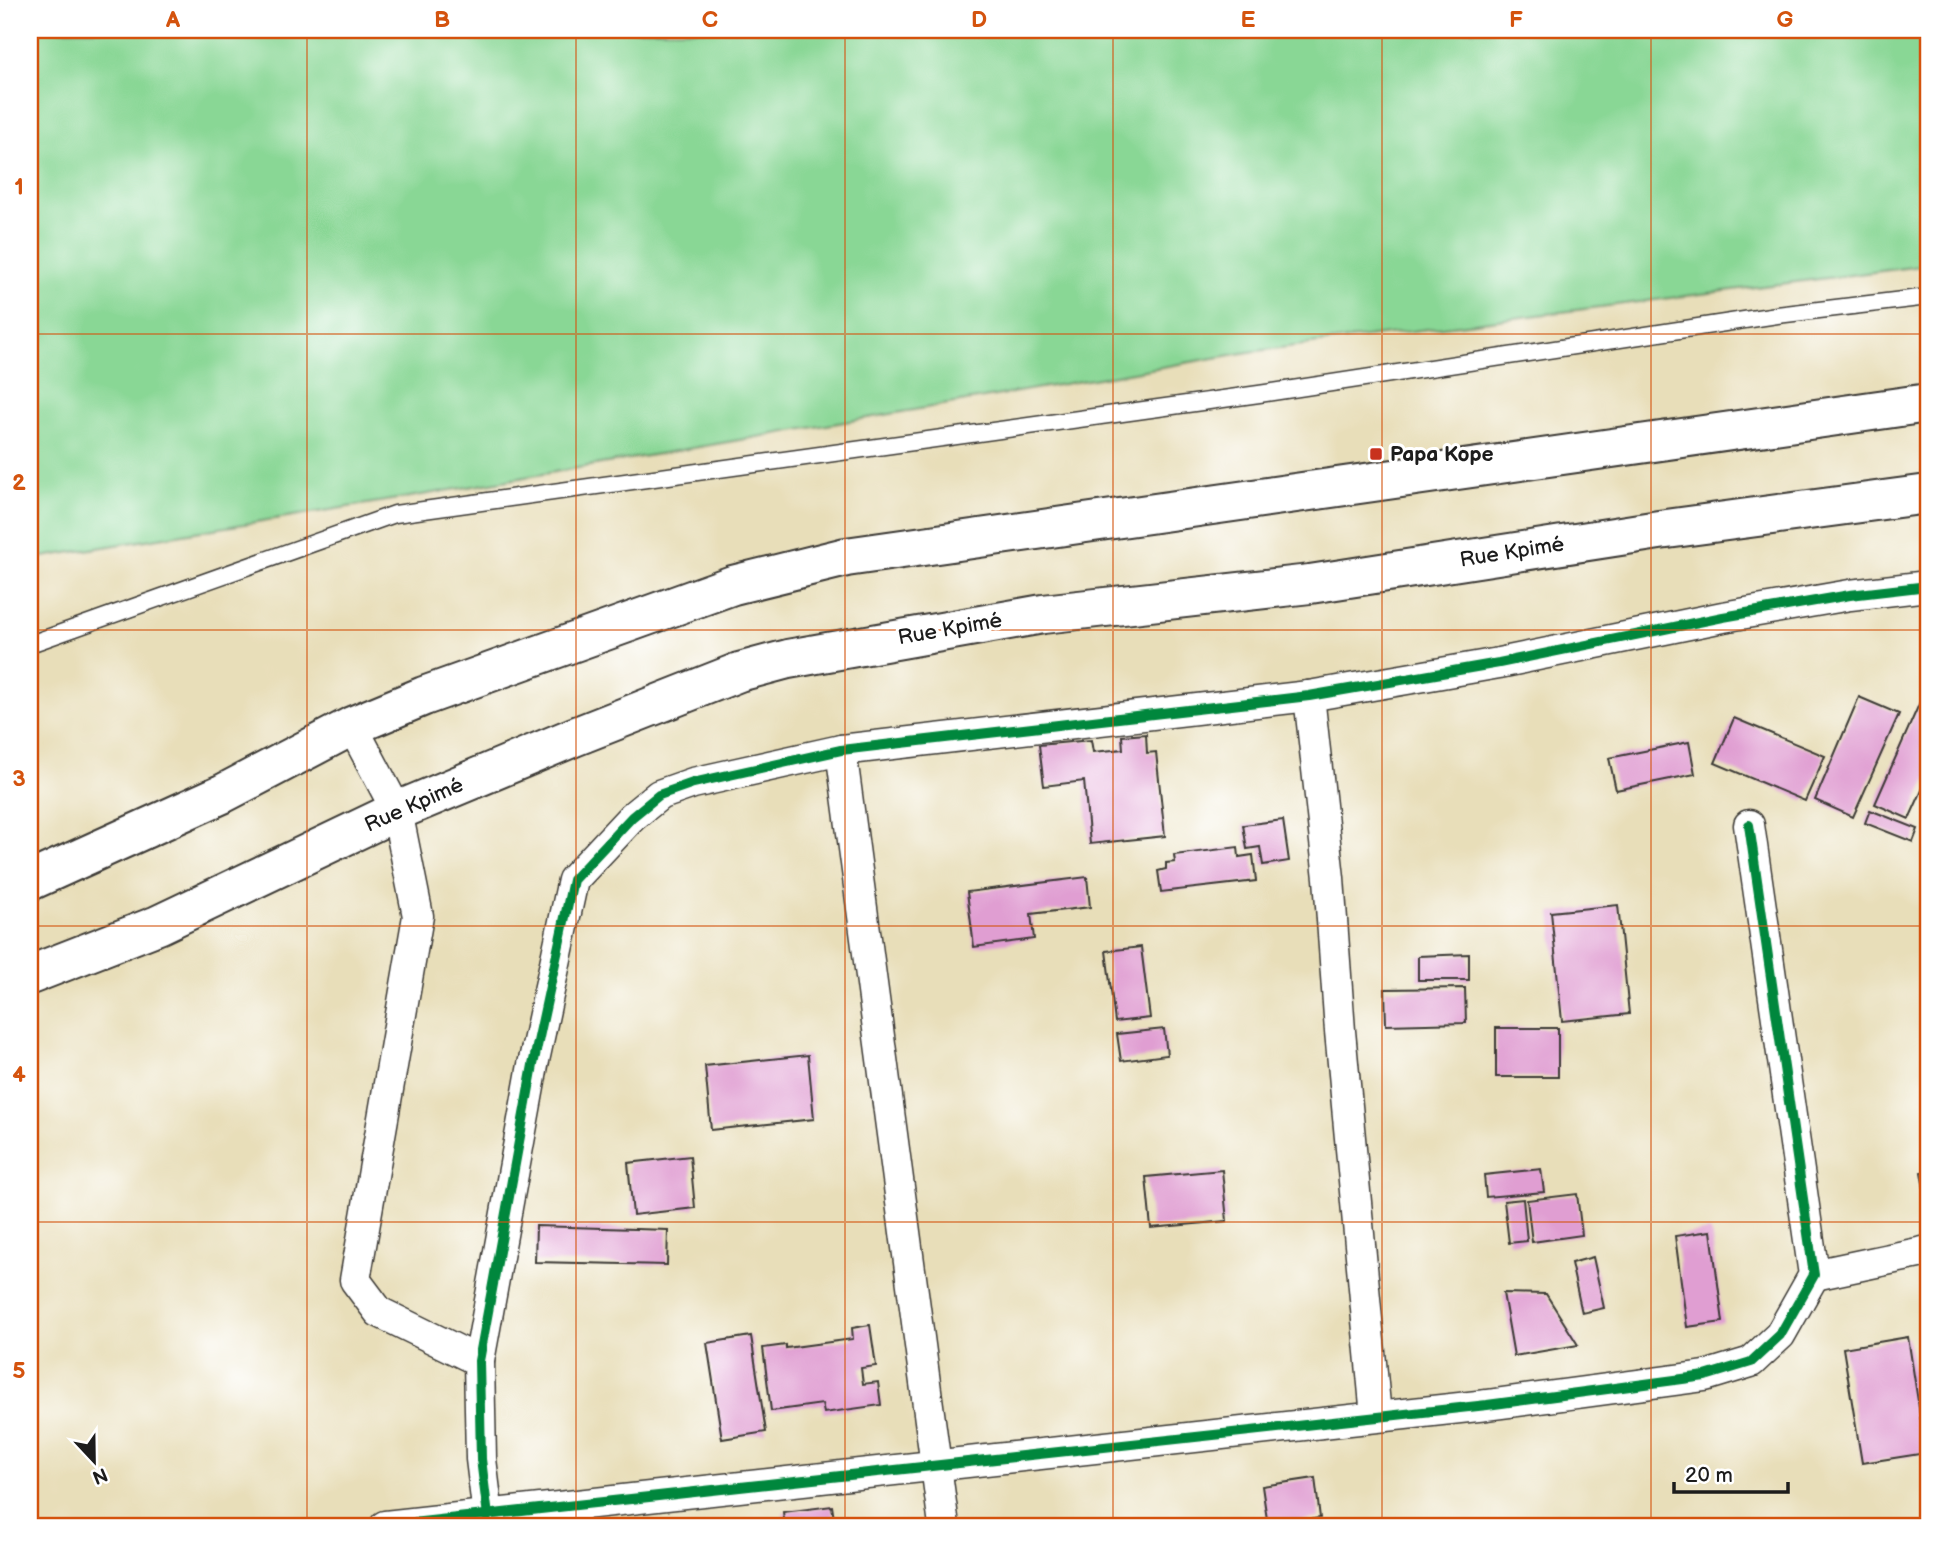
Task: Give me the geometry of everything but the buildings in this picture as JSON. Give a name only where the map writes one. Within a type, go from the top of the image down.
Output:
[{"type":"main road","points":[[30,881],[222,794],[352,726],[424,696],[733,585],[846,557],[1928,403]]},
{"type":"main road","name":"Rue Kpimé","points":[[30,975],[158,925],[397,811],[739,672],[826,651],[1043,614],[1310,584],[1659,530],[1928,494]]},
{"type":"street","points":[[488,1516],[481,1459],[479,1361],[533,1065],[573,880],[632,817],[659,794],[693,783],[841,750],[1309,696],[1499,663],[1724,617],[1850,595],[1928,586]]},
{"type":"street","points":[[1309,696],[1329,878],[1340,1031],[1377,1416]]},
{"type":"street","points":[[352,726],[397,811],[418,916],[355,1280],[379,1312],[479,1361]]},
{"type":"street","points":[[841,750],[944,1526]]},
{"type":"street","points":[[385,1526],[1377,1416],[1705,1376],[1751,1362],[1780,1335],[1814,1275],[1749,825]]},
{"type":"street","points":[[1814,1275],[1928,1251]]},
{"type":"lane","points":[[30,645],[395,514],[1259,394],[1777,315],[1928,297]]},
{"type":"green space","points":[[30,30],[1928,30],[1928,265],[1249,352],[416,496],[30,559]]},
{"type":"cycle path","points":[[488,1516],[481,1459],[479,1361],[533,1065],[573,880],[632,817],[659,795],[693,783],[841,750],[1309,696],[1499,663],[1723,617],[1850,595],[1928,586]]},
{"type":"cycle path","points":[[385,1526],[1487,1405],[1705,1376],[1751,1362],[1780,1335],[1814,1275],[1749,825]]},
{"type":"place","name":"Papa Kope","points":[[1376,454]]}]
